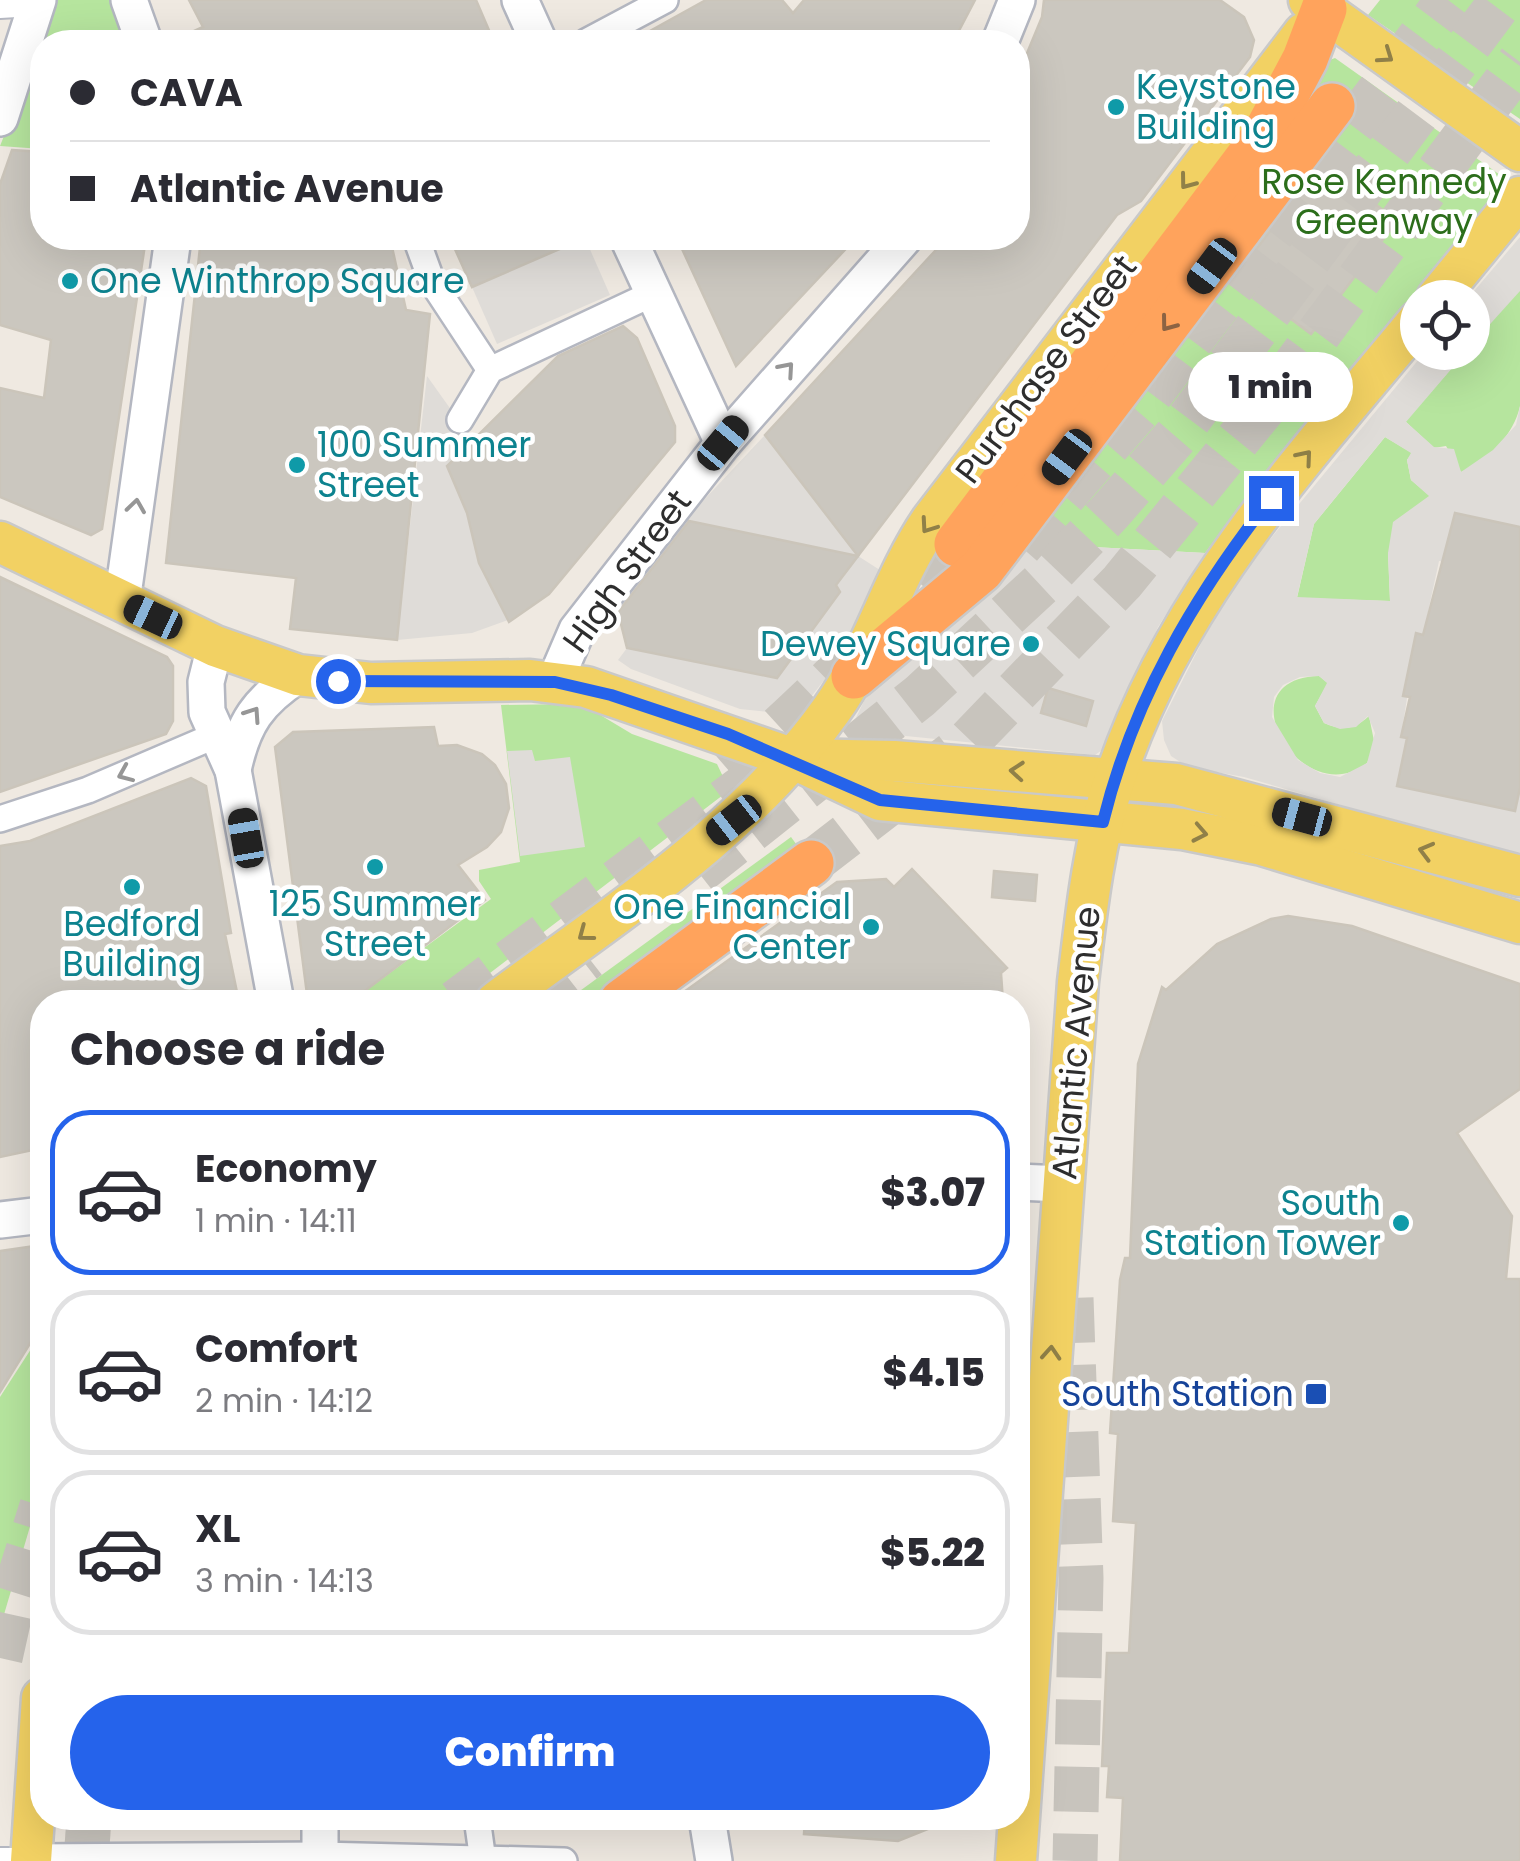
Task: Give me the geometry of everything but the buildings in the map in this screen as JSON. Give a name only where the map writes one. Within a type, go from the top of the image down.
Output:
[{"type":"highway","points":[[957,544],[1263,138],[1306,60],[1322,3]]},
{"type":"highway","points":[[854,676],[981,570],[1332,106]]},
{"type":"highway","points":[[638,990],[811,863]]},
{"type":"main road","points":[[129,0],[140,30]]},
{"type":"main road","points":[[520,0],[534,30]]},
{"type":"main road","points":[[1005,30],[1017,0]]},
{"type":"main road","points":[[1322,3],[1520,151]]},
{"type":"main road","name":"Purchase Street","points":[[512,990],[734,820],[794,759],[854,676],[910,552],[931,521],[1322,3]]},
{"type":"main road","points":[[0,118],[24,5]]},
{"type":"main road","points":[[1452,280],[1520,198]]},
{"type":"main road","points":[[122,602],[171,250]]},
{"type":"main road","points":[[634,250],[723,443]]},
{"type":"main road","name":"High Street","points":[[555,682],[577,630],[723,443],[893,250]]},
{"type":"main road","name":"Atlantic Avenue","points":[[1030,1482],[1062,1184],[1082,944],[1114,780],[1155,677],[1202,592],[1271,498],[1400,343]]},
{"type":"main road","points":[[0,542],[215,646],[298,674],[371,683],[555,682],[611,695],[794,759],[852,790],[895,804],[1182,829],[1262,845],[1520,923]]},
{"type":"main road","points":[[215,646],[206,690],[214,736],[233,770],[274,990]]},
{"type":"main road","points":[[233,770],[245,724],[255,708],[298,674]]},
{"type":"main road","points":[[794,759],[880,760],[1193,788],[1520,876]]},
{"type":"main road","points":[[1030,1183],[1062,1184]]},
{"type":"main road","points":[[0,1220],[30,1216]]},
{"type":"main road","points":[[21,1858],[30,1789]]},
{"type":"main road","points":[[320,1830],[320,1858]]},
{"type":"main road","points":[[710,1830],[714,1861]]},
{"type":"main road","name":"Atlantic Avenue","points":[[1016,1861],[1017,1830]]},
{"type":"street","points":[[609,30],[666,0]]},
{"type":"street","points":[[420,250],[432,282],[490,370]]},
{"type":"street","points":[[460,420],[490,370],[654,293]]},
{"type":"street","points":[[0,819],[88,790],[214,736]]},
{"type":"street","points":[[479,1830],[483,1860]]},
{"type":"street","points":[[21,1858],[564,1861]]},
{"type":"green space","points":[[58,0],[119,0],[128,30],[46,30]]},
{"type":"green space","name":"Rose Kennedy Greenway","points":[[1380,0],[1520,0],[1520,119],[1368,15]]},
{"type":"green space","name":"Rose Kennedy Greenway","points":[[1335,58],[1503,177],[1500,189],[1425,280],[1400,280],[1400,310],[1270,467],[1205,553],[1018,543],[1282,140],[1327,61]]},
{"type":"green space","points":[[30,70],[30,148],[0,146]]},
{"type":"green space","points":[[1520,288],[1517,416],[1498,446],[1461,472],[1446,446],[1434,448],[1405,421],[1450,370],[1490,370],[1490,323]]},
{"type":"green space","points":[[1385,437],[1412,453],[1407,460],[1411,480],[1430,496],[1388,553],[1390,601],[1297,598],[1314,524]]},
{"type":"green space","points":[[1319,676],[1328,683],[1315,706],[1324,723],[1348,728],[1369,716],[1375,746],[1367,763],[1343,774],[1319,771],[1298,759],[1282,740],[1274,718],[1276,698],[1290,683]]},
{"type":"green space","points":[[568,704],[597,713],[632,734],[717,764],[726,783],[723,795],[468,990],[366,990],[491,899],[479,881],[479,870],[520,862],[501,705]]},
{"type":"green space","points":[[791,837],[799,848],[616,985],[605,990],[581,990]]},
{"type":"green space","points":[[30,1351],[30,1527],[0,1628],[0,1397]]},
{"type":"shaded area","points":[[1520,237],[1520,291],[1490,324],[1490,280],[1483,280]]},
{"type":"shaded area","points":[[557,250],[590,250],[610,295],[497,344],[472,287]]},
{"type":"shaded area","points":[[1410,370],[1450,370],[1406,422],[1434,447],[1454,449],[1461,472],[1493,450],[1516,425],[1520,406],[1520,527],[1455,514],[1446,553],[1451,563],[1439,561],[1423,635],[1417,633],[1401,737],[1413,740],[1515,810],[1520,788],[1520,857],[1244,777],[1188,767],[1171,756],[1162,721],[1228,590]],"holes":[[[1385,437],[1411,453],[1407,460],[1411,480],[1429,496],[1393,522],[1388,553],[1390,601],[1297,597],[1314,524]],[[1319,676],[1327,683],[1315,706],[1324,723],[1340,729],[1356,727],[1368,716],[1375,733],[1367,763],[1340,777],[1320,773],[1298,760],[1272,717],[1274,697],[1283,685],[1300,677]]]},
{"type":"shaded area","points":[[427,376],[474,442],[467,513],[508,620],[472,633],[397,640]]},
{"type":"shaded area","points":[[765,435],[858,556],[883,572],[857,638],[807,702],[787,714],[740,709],[631,669],[618,660],[627,648],[776,678],[840,592],[806,545],[685,520]]},
{"type":"shaded area","name":"Dewey Square","points":[[1018,543],[1205,553],[1158,627],[1105,748],[1095,755],[856,731],[853,724],[864,701],[884,676]]},
{"type":"shaded area","points":[[532,750],[535,761],[570,757],[585,847],[520,856],[507,751]]},
{"type":"tunnel","points":[[1020,546],[1140,408],[1448,0]]},
{"type":"tunnel","points":[[698,872],[920,696],[1042,583],[1110,512],[1177,435],[1502,0]]},
{"type":"tunnel","points":[[811,863],[968,742],[1122,582],[1262,410],[1520,62]]},
{"type":"tunnel","points":[[730,772],[848,662],[957,544]]},
{"type":"tunnel","points":[[472,990],[762,773]]},
{"type":"tunnel","points":[[545,990],[588,957]]},
{"type":"tunnel","points":[[1071,1298],[1081,1578],[1075,1861]]},
{"type":"tunnel","points":[[0,1658],[30,1544]]},
{"type":"tunnel","points":[[86,1861],[88,1830]]},
{"type":"place","name":"Keystone Building","points":[[1116,107]]},
{"type":"place","name":"One Winthrop Square","points":[[70,281]]},
{"type":"place","name":"100 Summer Street","points":[[297,465]]},
{"type":"place","name":"Dewey Square","points":[[1031,644]]},
{"type":"place","name":"125 Summer Street","points":[[375,867]]},
{"type":"place","name":"Bedford Building","points":[[132,887]]},
{"type":"place","name":"One Financial Center","points":[[871,927]]},
{"type":"place","name":"South Station Tower","points":[[1401,1223]]},
{"type":"place","name":"South Station","points":[[1316,1394]]},
{"type":"route","points":[[338,681],[427,684],[496,680],[586,687],[794,759],[852,790],[880,800],[1103,822],[1137,717],[1163,661],[1202,592],[1271,498]]}]
